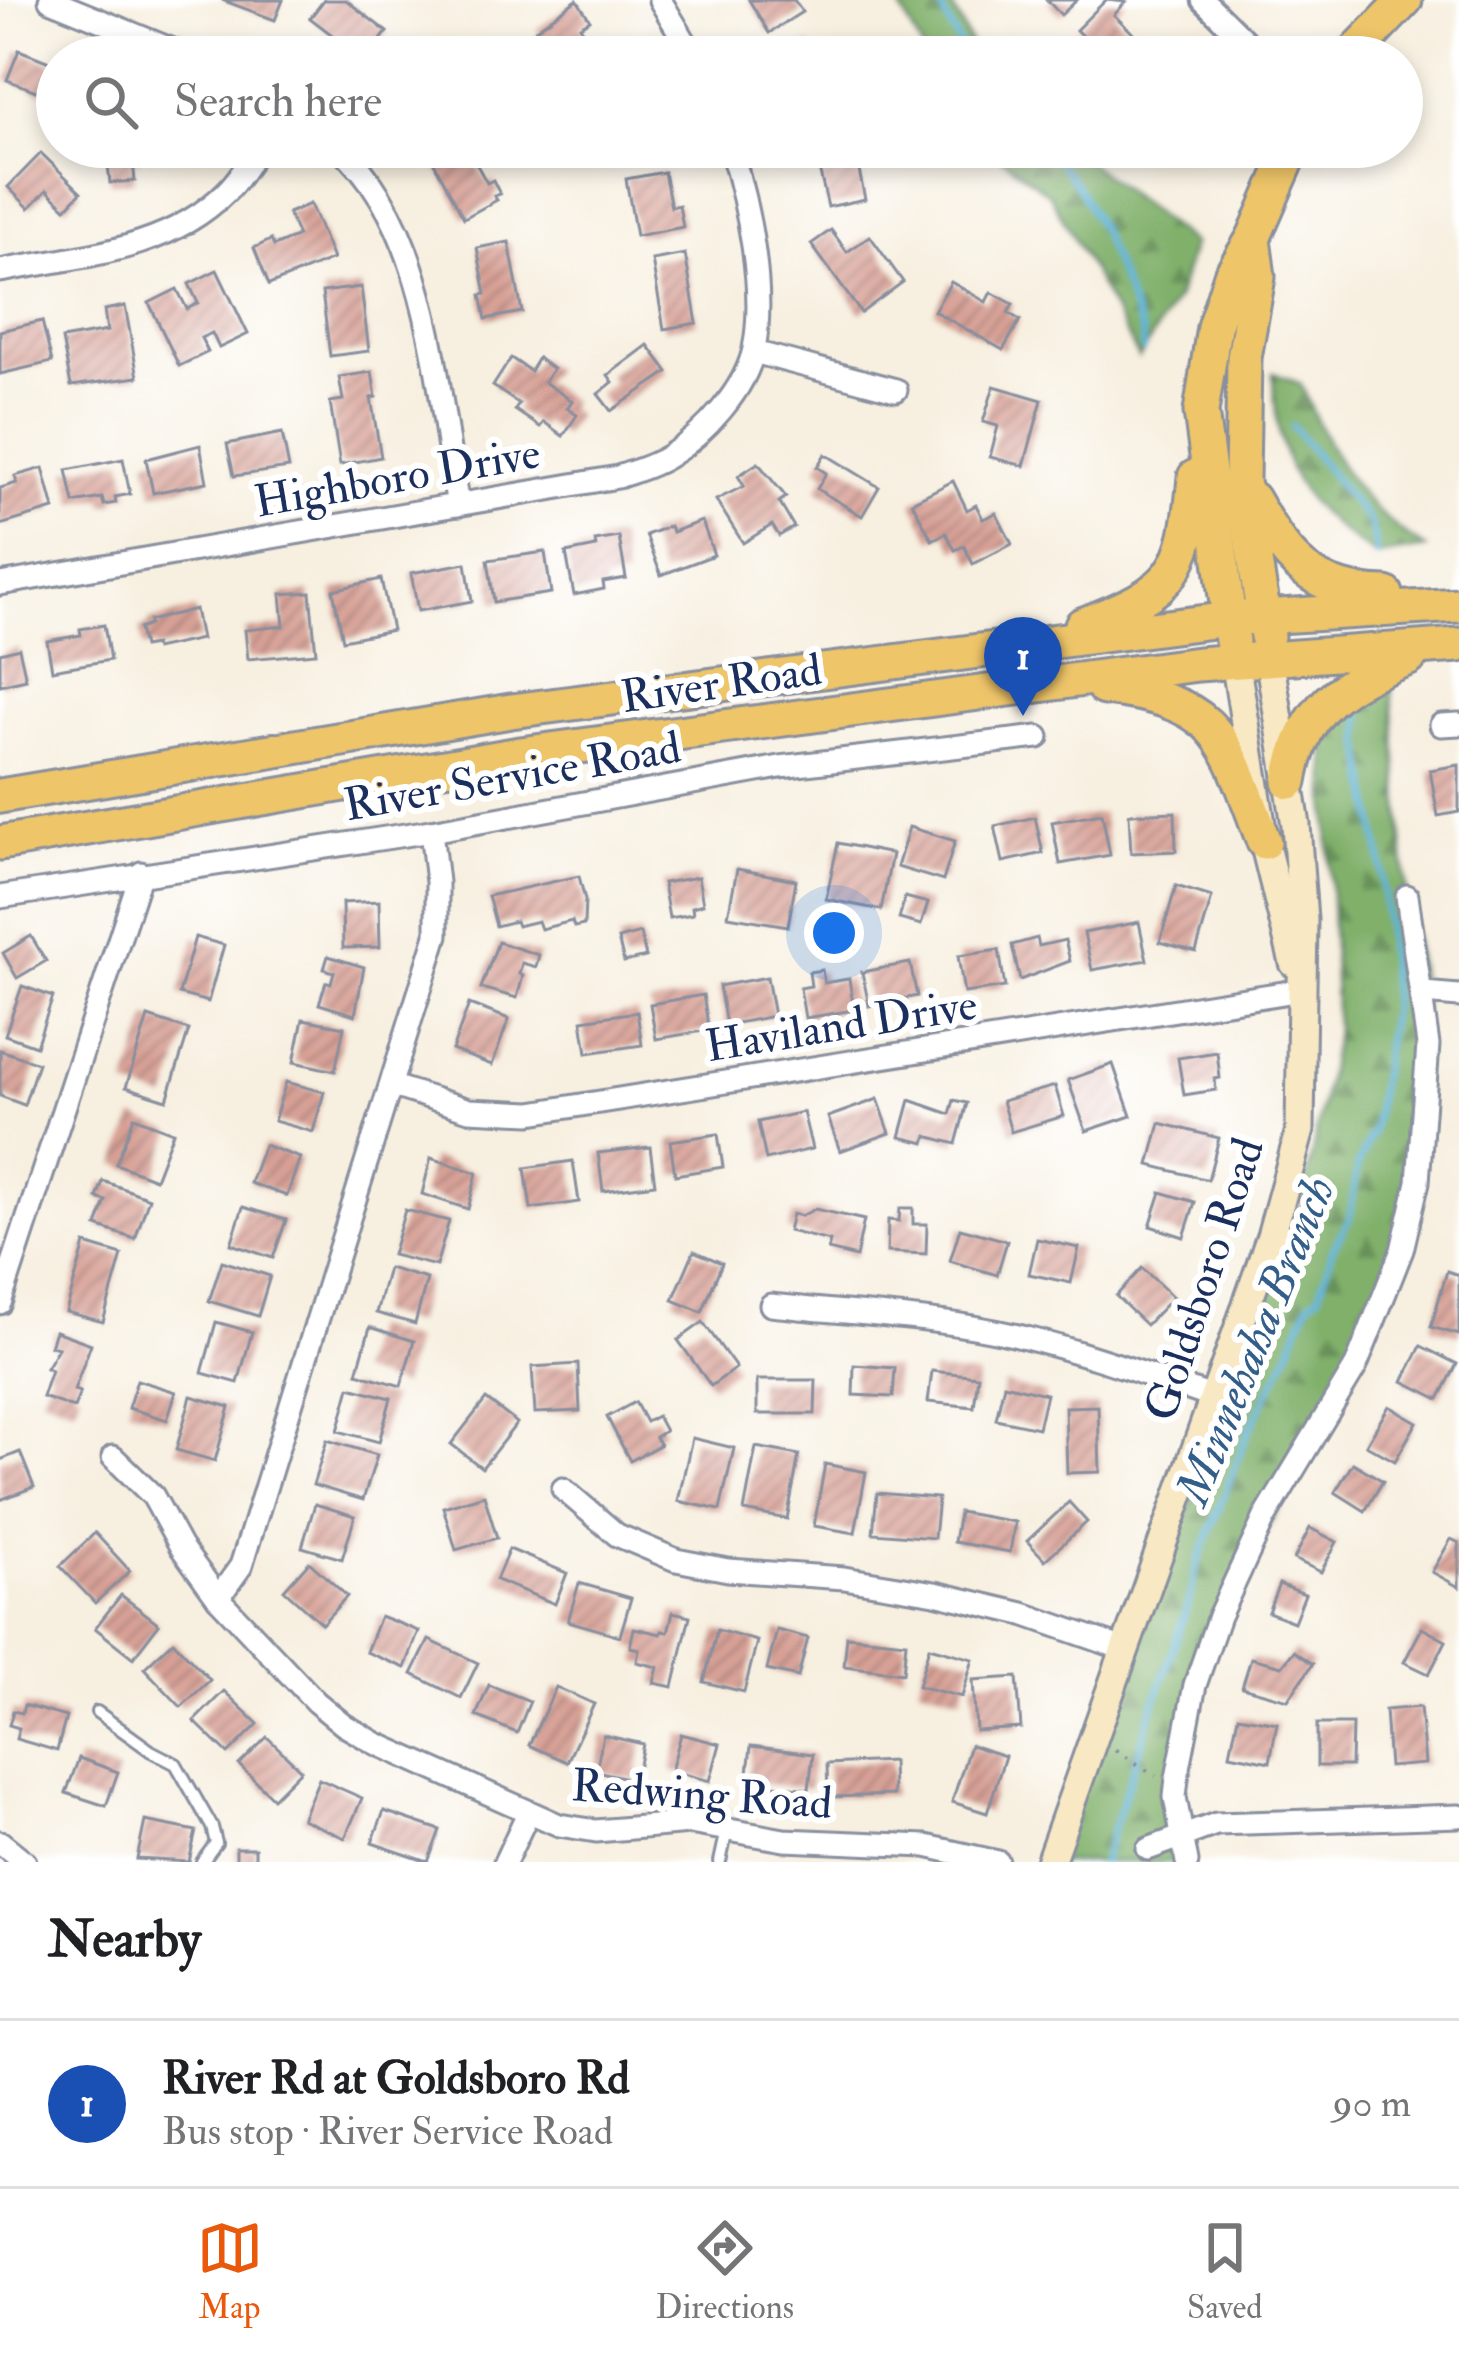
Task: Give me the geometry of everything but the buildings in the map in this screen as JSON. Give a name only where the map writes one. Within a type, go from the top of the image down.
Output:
[{"type":"main road","points":[[1370,36],[1405,0]]},
{"type":"main road","name":"Goldsboro Road","points":[[1284,168],[1253,239],[1231,275],[1214,327],[1201,412],[1264,842],[1303,990]]},
{"type":"main road","name":"Goldsboro Road","points":[[1050,1862],[1270,1236],[1300,1130],[1300,867],[1242,482],[1244,358],[1258,277],[1253,239]]},
{"type":"main road","points":[[963,653],[1067,631],[1135,605],[1166,580],[1189,541],[1201,412]]},
{"type":"main road","points":[[1242,482],[1288,559],[1309,575],[1333,587],[1364,593],[1459,603]]},
{"type":"main road","name":"River Road","points":[[0,796],[511,711],[1264,616],[1459,603]]},
{"type":"main road","points":[[1290,782],[1295,751],[1326,702],[1347,684],[1450,646]]},
{"type":"main road","name":"River Road","points":[[0,843],[520,754],[1235,660],[1450,646]]},
{"type":"main road","points":[[1063,682],[1147,693],[1207,722],[1231,758],[1264,842]]},
{"type":"street","points":[[50,0],[138,36]]},
{"type":"street","points":[[660,0],[681,36]]},
{"type":"street","points":[[1203,0],[1240,36]]},
{"type":"street","points":[[0,271],[142,244],[186,222],[226,192],[244,168]]},
{"type":"street","points":[[360,168],[404,242],[419,291],[458,505]]},
{"type":"street","points":[[736,168],[758,291],[754,352],[896,390]]},
{"type":"street","name":"Highboro Drive","points":[[0,584],[618,477],[666,459],[697,437],[724,409],[754,352]]},
{"type":"street","name":"River Service Road","points":[[0,897],[431,831],[780,767],[1038,737]]},
{"type":"street","points":[[218,1598],[241,1566],[437,935],[431,831]]},
{"type":"street","points":[[0,1303],[141,873]]},
{"type":"street","points":[[1187,1862],[1175,1797],[1177,1778],[1196,1685],[1219,1616],[1264,1517],[1356,1366],[1402,1250],[1418,1182],[1428,1045],[1407,896]]},
{"type":"street","name":"Haviland Drive","points":[[393,1086],[470,1110],[531,1113],[1303,990]]},
{"type":"street","points":[[1423,993],[1459,996]]},
{"type":"street","points":[[771,1306],[1016,1336],[1106,1360],[1212,1397]]},
{"type":"street","name":"Redwing Road","points":[[113,1457],[153,1496],[181,1547],[218,1598],[316,1702],[375,1743],[559,1826],[596,1831],[690,1823],[784,1840],[926,1846],[998,1862]]},
{"type":"street","points":[[563,1489],[616,1535],[676,1560],[935,1593],[1023,1614],[1124,1649]]},
{"type":"street","points":[[505,1862],[528,1813]]},
{"type":"street","points":[[1148,1849],[1216,1824],[1459,1816]]},
{"type":"street","points":[[0,1842],[25,1862]]},
{"type":"lane","points":[[97,1712],[176,1764],[212,1826],[216,1843],[202,1862]]},
{"type":"lane","points":[[720,1862],[728,1830]]},
{"type":"path","points":[[1111,1747],[1152,1773]]},
{"type":"green space","points":[[897,0],[949,0],[967,36],[915,36]]},
{"type":"green space","points":[[1015,168],[1096,168],[1193,244],[1177,297],[1139,358],[1050,195]]},
{"type":"green space","points":[[1273,373],[1301,384],[1335,456],[1364,497],[1426,548],[1377,556],[1310,501],[1287,459]]},
{"type":"green space","points":[[1391,680],[1407,896],[1423,993],[1418,1182],[1356,1366],[1219,1616],[1177,1778],[1187,1862],[1053,1862],[1299,1219],[1336,1032],[1325,739],[1346,702]]},
{"type":"waterway","name":"Minnehaha Branch","points":[[937,0],[955,36]]},
{"type":"waterway","name":"Minnehaha Branch","points":[[1063,168],[1102,233],[1142,332],[1143,350]]},
{"type":"waterway","name":"Minnehaha Branch","points":[[1292,426],[1371,524],[1377,556]]},
{"type":"waterway","name":"Minnehaha Branch","points":[[1102,1862],[1195,1571],[1248,1433],[1309,1302],[1319,1295],[1333,1248],[1350,1217],[1358,1165],[1373,1130],[1392,1002],[1381,857],[1362,745],[1366,691]]},
{"type":"place","name":"River Rd at Goldsboro Rd","points":[[1023,716]]}]
